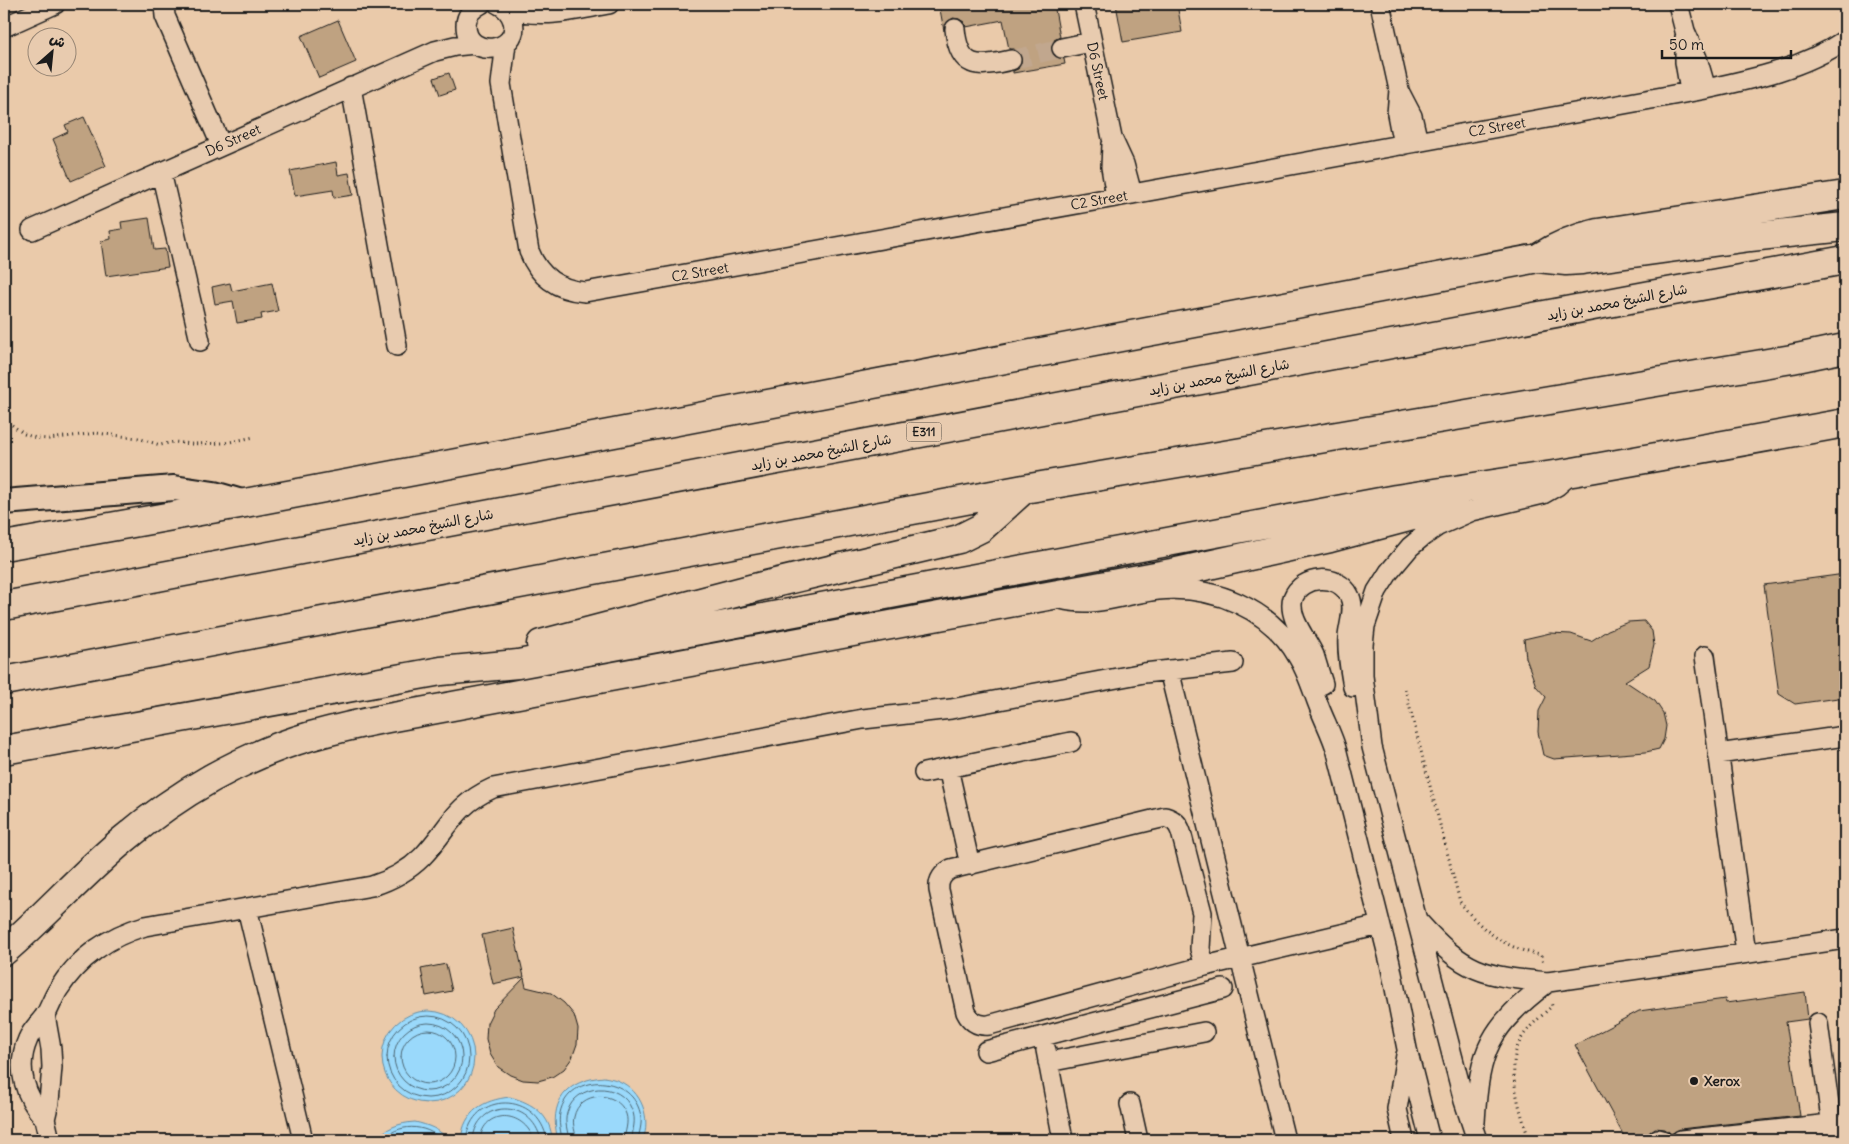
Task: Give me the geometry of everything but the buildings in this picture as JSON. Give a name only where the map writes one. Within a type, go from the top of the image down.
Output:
[{"type":"highway","points":[[1538,258],[1553,248],[1598,233],[1837,196]]},
{"type":"highway","points":[[4,546],[244,503],[1538,258],[1566,261],[1582,260],[1750,237],[1845,227]]},
{"type":"highway","name":"شارع الشيخ محمد بن زايد","points":[[4,606],[1845,260]]},
{"type":"highway","points":[[4,681],[1024,489],[1792,359],[1845,348]]},
{"type":"highway","points":[[441,670],[518,664],[1386,501],[1573,472],[1845,423]]},
{"type":"highway","points":[[4,951],[123,840],[180,798],[242,762],[309,736],[398,716],[1177,572],[1330,538],[1466,501],[1528,479]]},
{"type":"highway","points":[[4,750],[441,670],[754,588],[959,540],[981,528],[1024,489]]},
{"type":"main road","points":[[4,502],[174,488],[214,494],[244,503]]},
{"type":"street","points":[[4,27],[55,4]]},
{"type":"street","points":[[487,8],[546,15],[609,4]]},
{"type":"street","name":"D6 Street","points":[[1084,4],[1112,138],[1124,164],[1124,196]]},
{"type":"street","points":[[1380,4],[1399,90],[1412,116],[1410,143]]},
{"type":"street","points":[[1678,4],[1685,31],[1697,58],[1698,90]]},
{"type":"street","points":[[161,8],[222,145]]},
{"type":"street","points":[[487,8],[467,32],[477,45],[490,49],[501,46],[527,24],[546,15]]},
{"type":"street","points":[[487,8],[510,13],[513,25],[508,40]]},
{"type":"street","name":"D6 Street","points":[[435,51],[487,8]]},
{"type":"street","points":[[955,29],[957,46],[964,57],[970,61],[982,65],[1011,60]]},
{"type":"street","name":"C2 Street","points":[[508,40],[502,64],[501,84],[529,251],[533,261],[546,278],[564,289],[574,292],[595,291],[1124,196],[1698,90],[1746,80],[1780,70],[1812,58],[1845,40]]},
{"type":"street","points":[[1062,48],[1091,42]]},
{"type":"street","name":"D6 Street","points":[[32,230],[435,51],[455,46],[477,45]]},
{"type":"street","name":"C2 Street","points":[[477,45],[492,64],[501,84]]},
{"type":"street","points":[[351,87],[397,346]]},
{"type":"street","points":[[161,172],[200,341]]},
{"type":"street","points":[[1475,1137],[1464,1101],[1370,735],[1363,670],[1365,626],[1377,591],[1399,559],[1422,537],[1446,522],[1472,512],[1543,494],[1557,486],[1573,472]]},
{"type":"street","points":[[1334,739],[1333,720],[1321,676],[1314,655],[1292,612],[1292,605],[1297,592],[1308,582],[1315,580],[1338,583],[1344,588],[1352,602],[1348,637],[1350,672],[1358,707],[1370,735]]},
{"type":"street","points":[[1050,596],[1071,602],[1088,603],[1157,590],[1184,590],[1217,595],[1248,607],[1276,628],[1298,655],[1334,739],[1380,924],[1407,1048],[1430,1140]]},
{"type":"street","points":[[1705,656],[1746,953]]},
{"type":"street","points":[[45,1119],[35,1108],[28,1096],[24,1082],[22,1067],[28,1039],[35,1026],[45,1015],[58,990],[76,967],[94,951],[117,936],[145,926],[372,886],[391,880],[407,870],[422,857],[462,807],[476,795],[493,788],[510,783],[863,719],[951,709],[1119,677],[1233,663]]},
{"type":"street","points":[[1169,670],[1285,1140]]},
{"type":"street","points":[[1718,754],[1845,736]]},
{"type":"street","points":[[924,772],[1071,742]]},
{"type":"street","points":[[948,768],[970,865]]},
{"type":"street","points":[[1205,966],[1200,949],[1202,920],[1200,903],[1181,832],[1178,825],[1172,819],[1165,817],[1157,818],[970,865],[946,872],[942,876],[939,885],[966,1012],[969,1018],[978,1024],[989,1025],[1205,966],[1230,962],[1240,957],[1380,924]]},
{"type":"street","points":[[247,908],[303,1140]]},
{"type":"street","points":[[1417,919],[1450,954],[1476,970],[1507,979],[1548,982],[1845,939]]},
{"type":"street","points":[[1475,1137],[1478,1080],[1491,1040],[1507,1017],[1548,982]]},
{"type":"street","points":[[986,1052],[1223,989]]},
{"type":"street","points":[[45,1015],[52,1066],[52,1084],[45,1119],[50,1140]]},
{"type":"street","points":[[1818,1023],[1839,1126]]},
{"type":"street","points":[[1048,1062],[1204,1032]]},
{"type":"street","points":[[1044,1036],[1062,1140]]},
{"type":"street","points":[[1404,1140],[1399,1121],[1398,1100],[1407,1048]]},
{"type":"street","points":[[1130,1104],[1138,1140]]},
{"type":"street","points":[[1681,1140],[1821,1126],[1839,1126]]},
{"type":"street","points":[[1770,1140],[1817,1133],[1839,1126]]},
{"type":"path","points":[[4,419],[24,434],[36,438],[49,439],[96,433],[138,438],[160,445],[174,442],[225,443],[254,437]]},
{"type":"path","points":[[1405,689],[1460,902],[1469,914],[1491,935],[1512,948],[1524,953],[1541,956],[1552,1006],[1526,1032],[1516,1049],[1514,1058],[1514,1076],[1529,1140]]},
{"type":"water","points":[[428,1011],[445,1015],[460,1025],[470,1040],[474,1057],[470,1074],[460,1089],[445,1099],[428,1103],[411,1099],[396,1089],[386,1074],[382,1057],[386,1040],[396,1025],[411,1015]]},
{"type":"water","points":[[604,1077],[617,1080],[627,1086],[639,1098],[643,1106],[646,1123],[643,1140],[558,1140],[556,1115],[558,1104],[563,1095],[579,1083]]},
{"type":"water","points":[[510,1097],[526,1103],[539,1111],[548,1124],[552,1140],[461,1140],[466,1121],[476,1109],[491,1101]]},
{"type":"water","points":[[415,1122],[433,1128],[448,1140],[374,1140],[383,1132],[393,1127]]},
{"type":"tunnel","points":[[1011,60],[1062,48]]},
{"type":"place","name":"Xerox","points":[[1694,1081]]}]
